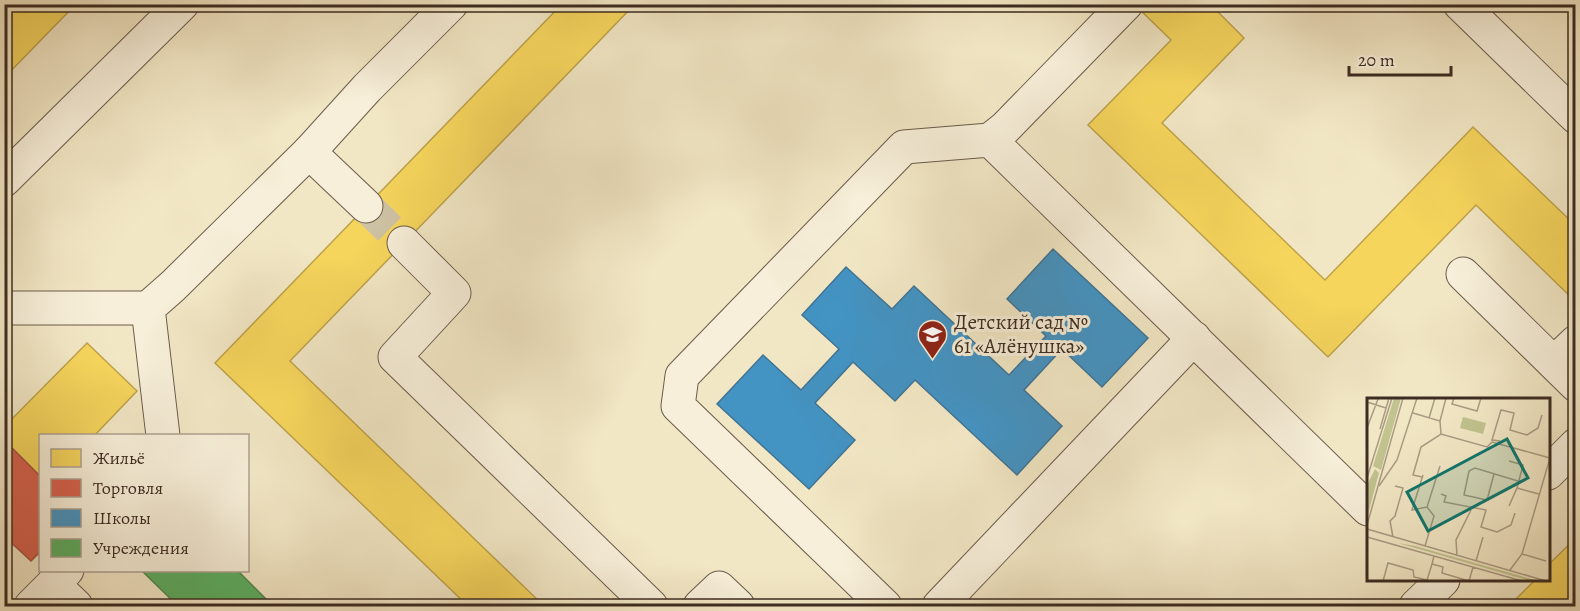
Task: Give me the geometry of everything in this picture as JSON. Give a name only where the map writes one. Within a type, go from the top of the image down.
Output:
[{"type":"lane","points":[[4,180],[182,4]]},
{"type":"lane","points":[[4,308],[148,308],[309,152],[367,88],[451,4]]},
{"type":"lane","points":[[885,606],[678,406],[682,376],[904,147],[990,140],[1005,128],[1126,4]]},
{"type":"lane","points":[[1460,4],[1571,103]]},
{"type":"lane","points":[[990,140],[1367,507]]},
{"type":"lane","points":[[309,152],[366,206]]},
{"type":"lane","points":[[404,243],[454,292],[395,357],[651,606]]},
{"type":"lane","points":[[1463,274],[1568,363]]},
{"type":"lane","points":[[148,308],[163,434]]},
{"type":"lane","points":[[939,606],[1194,338]]},
{"type":"lane","points":[[1550,471],[1575,445]]},
{"type":"lane","points":[[1416,606],[1441,581]]},
{"type":"lane","points":[[50,587],[76,606]]},
{"type":"lane","points":[[700,606],[719,588],[738,606]]},
{"type":"building: Жильё","points":[[4,4],[76,4],[4,78]]},
{"type":"building: Жильё","points":[[562,4],[635,4],[290,361],[543,605],[468,606],[215,363]]},
{"type":"building: Жильё","points":[[1134,4],[1210,4],[1244,38],[1162,123],[1325,280],[1473,127],[1576,226],[1576,302],[1476,205],[1328,357],[1088,125],[1171,40]]},
{"type":"building: Жильё","points":[[87,343],[137,391],[96,434],[39,434],[39,475],[4,440],[4,427]]},
{"type":"building: Жильё","points":[[1576,538],[1576,606],[1509,606],[1534,581],[1550,581],[1550,563]]},
{"type":"building: Торговля","points":[[4,440],[39,475],[39,553],[31,561],[4,536]]},
{"type":"building: Школы","points":[[1053,249],[1148,338],[1102,387],[1062,349],[1024,390],[1062,426],[1017,475],[915,380],[895,401],[853,362],[815,403],[855,440],[809,489],[717,404],[763,355],[801,390],[839,349],[802,315],[846,267],[892,309],[914,286],[1009,375],[1046,336],[1007,299]]},
{"type":"building: Учреждения","points":[[143,572],[239,572],[273,606],[178,606]]},
{"type":"tunnel","points":[[366,206],[404,243]]},
{"type":"place","name":"Детский сад № 61 «Алёнушка»","points":[[933,360]]}]
